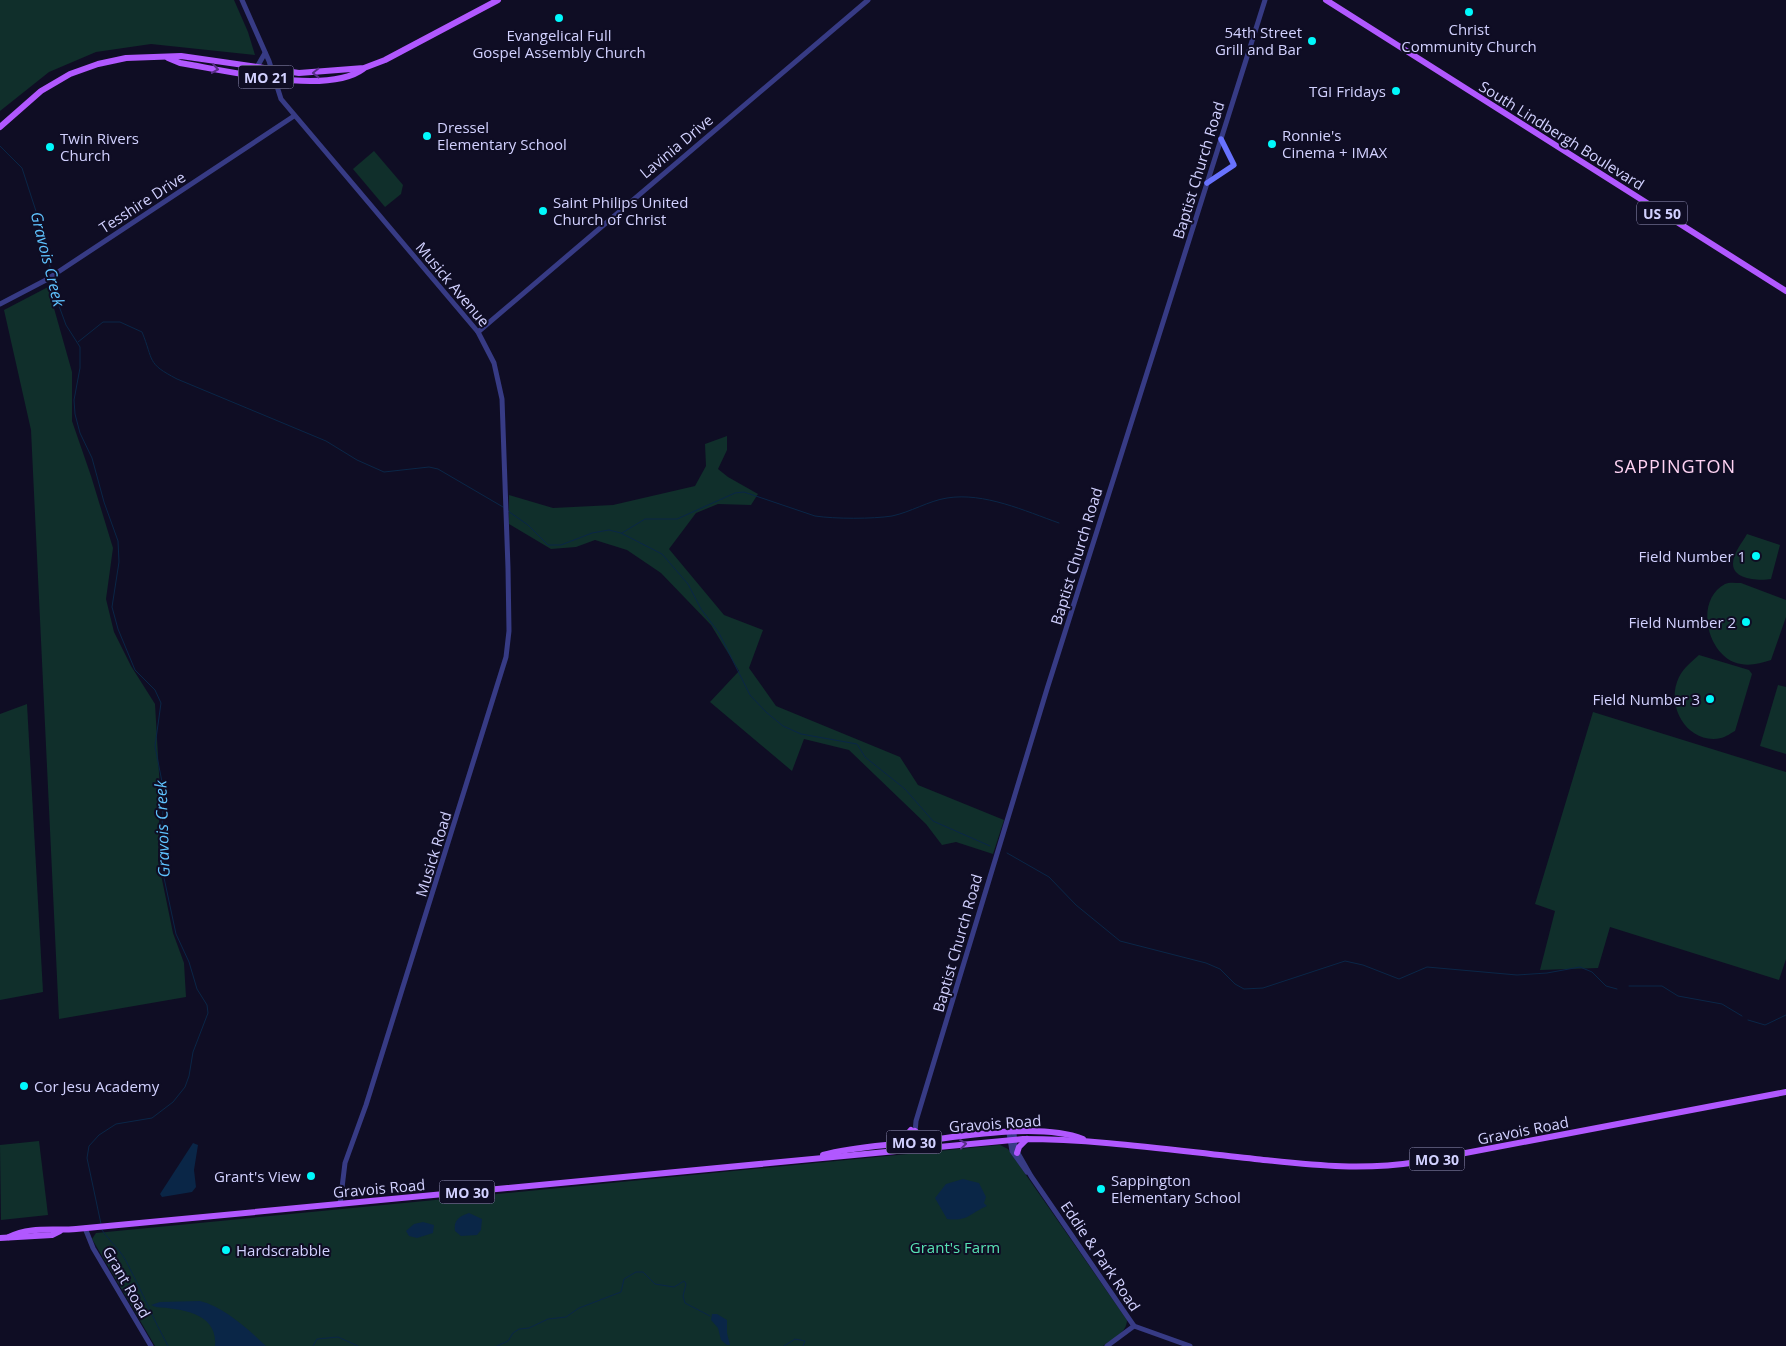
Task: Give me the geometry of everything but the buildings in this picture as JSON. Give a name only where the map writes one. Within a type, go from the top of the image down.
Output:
[{"type":"main road","name":"MO 21","points":[[0,127],[41,91],[80,70],[126,58],[181,56],[312,73],[364,68],[385,60],[498,0]]},
{"type":"main road","name":"South Lindbergh Boulevard","points":[[1326,0],[1786,291]]},
{"type":"main road","name":"MO 21","points":[[167,58],[180,63],[275,78],[328,81],[354,76],[364,68]]},
{"type":"main road","points":[[1207,182],[1234,164],[1220,139]]},
{"type":"main road","name":"Gravois Road","points":[[0,1238],[10,1237],[18,1232],[51,1229],[60,1231],[818,1157],[835,1157],[913,1146],[1012,1136],[1027,1139],[1084,1140],[1336,1167],[1379,1167],[1426,1161],[1786,1092]]},
{"type":"main road","points":[[898,1144],[913,1130],[921,1138],[928,1141]]},
{"type":"main road","name":"Gravois Road","points":[[818,1157],[834,1152],[898,1144],[913,1146],[928,1141],[1061,1134],[1084,1140]]},
{"type":"main road","points":[[1017,1153],[1019,1147],[1027,1139]]},
{"type":"street","name":"Musick Avenue","points":[[242,0],[272,69],[279,96],[478,332],[491,356],[501,389],[506,504]]},
{"type":"street","name":"Lavinia Drive","points":[[478,332],[868,0]]},
{"type":"street","name":"Baptist Church Road","points":[[913,1146],[913,1130],[1047,689],[1265,0]]},
{"type":"street","points":[[257,67],[262,61],[265,52]]},
{"type":"street","name":"Tesshire Drive","points":[[0,304],[62,270],[294,116]]},
{"type":"street","name":"Musick Road","points":[[340,1204],[343,1174],[349,1152],[366,1105],[505,663],[509,630],[506,504]]},
{"type":"street","name":"Eddie & Park Road","points":[[1012,1136],[1017,1153],[1031,1176]]},
{"type":"street","name":"Eddie & Park Road","points":[[1012,1136],[1012,1151],[1134,1326],[1144,1332],[1190,1346]]},
{"type":"street","name":"Grant Road","points":[[85,1228],[98,1256],[151,1346]]},
{"type":"street","points":[[1107,1346],[1134,1326]]},
{"type":"green space","points":[[0,0],[234,0],[248,32],[255,55],[151,44],[96,52],[49,72],[0,111]]},
{"type":"green space","points":[[374,151],[403,185],[401,194],[385,207],[353,169]]},
{"type":"green space","points":[[48,287],[72,372],[72,421],[113,548],[106,599],[114,632],[131,666],[155,704],[160,790],[158,860],[173,933],[184,963],[186,997],[59,1019],[31,430],[4,310]]},
{"type":"green space","points":[[727,436],[727,450],[718,469],[758,494],[751,505],[718,504],[696,513],[669,549],[724,615],[763,630],[749,668],[776,706],[900,757],[918,785],[1004,820],[993,854],[956,842],[942,845],[926,824],[849,750],[804,739],[792,771],[710,702],[739,671],[711,625],[661,573],[627,550],[595,540],[576,547],[551,549],[509,524],[509,495],[553,508],[613,505],[695,486],[706,466],[705,444]]},
{"type":"green space","name":"Field Number 1","points":[[1747,534],[1780,545],[1771,579],[1748,578],[1737,573],[1734,569],[1734,556]]},
{"type":"green space","name":"Field Number 2","points":[[1741,583],[1786,600],[1786,617],[1771,660],[1745,665],[1741,664],[1730,660],[1720,652],[1713,641],[1707,615],[1709,603],[1715,592],[1725,584]]},
{"type":"green space","name":"Field Number 3","points":[[1699,655],[1749,670],[1752,674],[1735,731],[1723,737],[1710,739],[1691,731],[1678,714],[1675,704],[1677,682],[1686,667]]},
{"type":"green space","points":[[1778,685],[1786,687],[1786,754],[1760,746]]},
{"type":"green space","points":[[27,704],[43,992],[0,1000],[0,714]]},
{"type":"green space","points":[[1593,712],[1786,772],[1786,959],[1779,980],[1610,927],[1598,968],[1540,970],[1555,911],[1535,904]]},
{"type":"green space","points":[[39,1141],[48,1215],[1,1220],[0,1145]]},
{"type":"green space","name":"Grant's Farm","points":[[1000,1145],[1008,1149],[1127,1320],[1125,1329],[1103,1346],[155,1346],[92,1239],[96,1233]]},
{"type":"water","points":[[193,1143],[198,1145],[194,1170],[196,1187],[192,1192],[162,1197],[160,1194]]},
{"type":"water","points":[[963,1179],[979,1183],[986,1197],[984,1203],[987,1206],[964,1218],[947,1219],[935,1198],[946,1184]]},
{"type":"water","points":[[469,1213],[482,1219],[481,1230],[477,1235],[461,1236],[455,1231],[456,1221]]},
{"type":"water","points":[[423,1222],[434,1225],[433,1233],[417,1238],[409,1236],[406,1231],[414,1224]]},
{"type":"water","points":[[200,1301],[227,1313],[266,1346],[215,1346],[211,1326],[205,1320],[177,1309],[151,1305],[160,1302]]},
{"type":"water","points":[[712,1314],[717,1314],[727,1320],[727,1333],[730,1345],[721,1340],[718,1328],[711,1320]]},
{"type":"waterway","name":"Gravois Creek","points":[[0,146],[22,168],[46,242],[51,273]]},
{"type":"waterway","name":"Gravois Creek","points":[[52,277],[55,295],[66,325],[80,347],[80,368],[74,400],[75,414],[80,433],[92,458],[104,502],[118,541],[119,562],[112,607],[118,629],[135,670],[155,690],[161,703],[155,746],[164,792],[160,859],[176,934],[189,962],[197,989],[207,1005],[208,1013],[193,1052],[185,1087],[173,1102],[152,1118],[116,1124],[99,1135],[89,1146],[87,1158],[101,1224]]},
{"type":"waterway","points":[[78,342],[103,322],[120,322],[142,332],[155,365],[177,379],[326,441],[357,460],[384,472],[429,467],[438,469],[503,507]]},
{"type":"waterway","points":[[622,533],[645,519],[677,519],[735,493],[744,492],[823,517],[865,518],[892,516],[940,499],[961,497],[990,500],[1059,523]]},
{"type":"waterway","points":[[508,511],[528,525],[548,545],[561,545],[592,533],[609,530],[621,533],[662,554],[688,584],[701,609],[719,633],[750,695],[766,712],[783,726],[801,734],[857,744],[865,757],[905,789],[933,821],[990,846]]},
{"type":"waterway","points":[[1007,853],[1049,877],[1076,905],[1120,941],[1206,963],[1220,969],[1235,984],[1244,989],[1263,988],[1345,961],[1363,965],[1399,979],[1427,967],[1517,975],[1547,973],[1580,967],[1592,972],[1606,986],[1617,989]]},
{"type":"waterway","points":[[1629,986],[1662,986],[1678,996],[1722,1004],[1742,1016]]},
{"type":"waterway","points":[[1748,1020],[1765,1025],[1786,1015]]},
{"type":"waterway","name":"Gravois Creek","points":[[102,1230],[125,1260],[168,1346]]},
{"type":"waterway","points":[[497,1346],[508,1341],[513,1333],[519,1329],[529,1328],[548,1319],[566,1317],[579,1308],[621,1292],[624,1279],[636,1272],[643,1272],[655,1284],[674,1287],[684,1281],[686,1284],[683,1296],[685,1303],[710,1316]]},
{"type":"waterway","points":[[313,1346],[317,1339],[338,1337],[358,1346]]},
{"type":"waterway","points":[[784,1346],[795,1339],[805,1341],[803,1346]]},
{"type":"place","name":"Christ Community Church","points":[[1469,12]]},
{"type":"place","name":"Evangelical Full Gospel Assembly Church","points":[[559,18]]},
{"type":"place","name":"54th Street Grill and Bar","points":[[1312,41]]},
{"type":"place","name":"TGI Fridays","points":[[1396,91]]},
{"type":"place","name":"Dressel Elementary School","points":[[427,136]]},
{"type":"place","name":"Ronnie's Cinema + IMAX","points":[[1272,144]]},
{"type":"place","name":"Twin Rivers Church","points":[[50,147]]},
{"type":"place","name":"Saint Philips United Church of Christ","points":[[543,211]]},
{"type":"place","name":"Field Number 1","points":[[1756,556]]},
{"type":"place","name":"Field Number 2","points":[[1746,622]]},
{"type":"place","name":"Field Number 3","points":[[1710,699]]},
{"type":"place","name":"Cor Jesu Academy","points":[[24,1086]]},
{"type":"place","name":"Grant's View","points":[[311,1176]]},
{"type":"place","name":"Sappington Elementary School","points":[[1101,1189]]},
{"type":"place","name":"Hardscrabble","points":[[226,1250]]},
{"type":"district","name":"SAPPINGTON","points":[[1675,466]]}]
